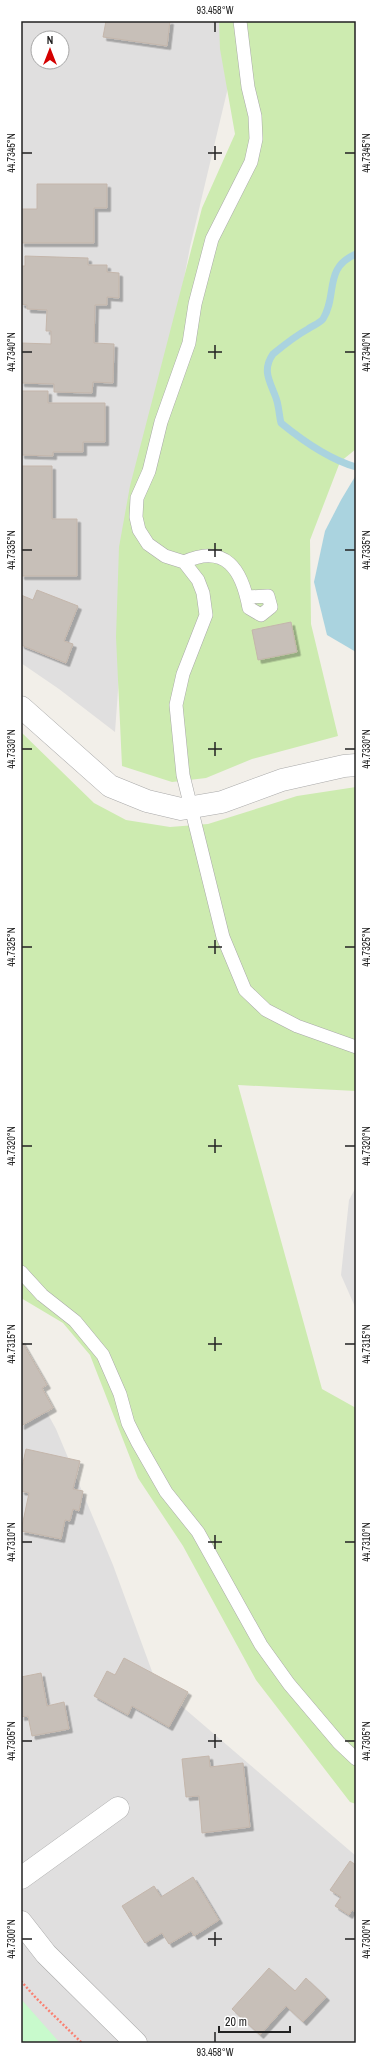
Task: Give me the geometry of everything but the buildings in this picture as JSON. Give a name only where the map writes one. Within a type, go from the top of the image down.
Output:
[{"type":"street","points":[[21,707],[110,786],[147,801],[181,809],[222,802],[282,780],[344,766],[356,765]]},
{"type":"street","points":[[21,1878],[118,1808]]},
{"type":"street","points":[[21,1922],[46,1954],[136,2043]]},
{"type":"lane","points":[[240,21],[248,88],[255,116],[256,140],[251,162],[212,240],[195,304],[187,350],[161,422],[149,471],[137,498],[136,517],[139,530],[148,544],[165,556],[184,562],[198,580],[203,594],[206,615],[183,674],[176,705],[183,775],[223,937],[245,990],[266,1010],[297,1026],[356,1047]]},
{"type":"lane","points":[[184,562],[196,557],[209,555],[225,559],[237,571],[247,597]]},
{"type":"lane","points":[[21,1272],[42,1295],[75,1321],[103,1355],[120,1394],[128,1423],[138,1443],[166,1492],[198,1532],[224,1575],[235,1600],[258,1639],[289,1684],[339,1743],[356,1759]]},
{"type":"path","points":[[21,1981],[36,1998],[82,2043]]},
{"type":"shaded area","points":[[21,21],[231,21],[230,79],[190,247],[160,405],[131,511],[115,732],[59,689],[21,663]]},
{"type":"shaded area","points":[[356,1187],[356,1309],[341,1275],[349,1200]]},
{"type":"shaded area","points":[[21,1365],[56,1429],[113,1565],[157,1685],[356,1856],[356,2043],[21,2043]]},
{"type":"green space","points":[[219,21],[356,21],[356,449],[340,462],[310,540],[311,624],[338,736],[252,759],[206,778],[172,782],[122,766],[116,637],[119,547],[130,486],[202,208],[235,134],[220,49]]},
{"type":"green space","points":[[21,732],[94,803],[126,820],[170,827],[208,824],[297,796],[356,787],[356,1091],[238,1085],[322,1389],[356,1408],[356,1804],[350,1802],[256,1680],[183,1546],[138,1478],[90,1355],[63,1323],[21,1298]]},
{"type":"green space","points":[[21,1999],[60,2043],[21,2043]]},
{"type":"water","points":[[356,475],[356,652],[327,635],[314,582],[325,531]]},
{"type":"waterway","points":[[356,254],[346,260],[335,274],[330,301],[323,319],[273,354],[269,360],[267,371],[277,401],[281,423],[316,449],[346,464],[356,467]]}]
